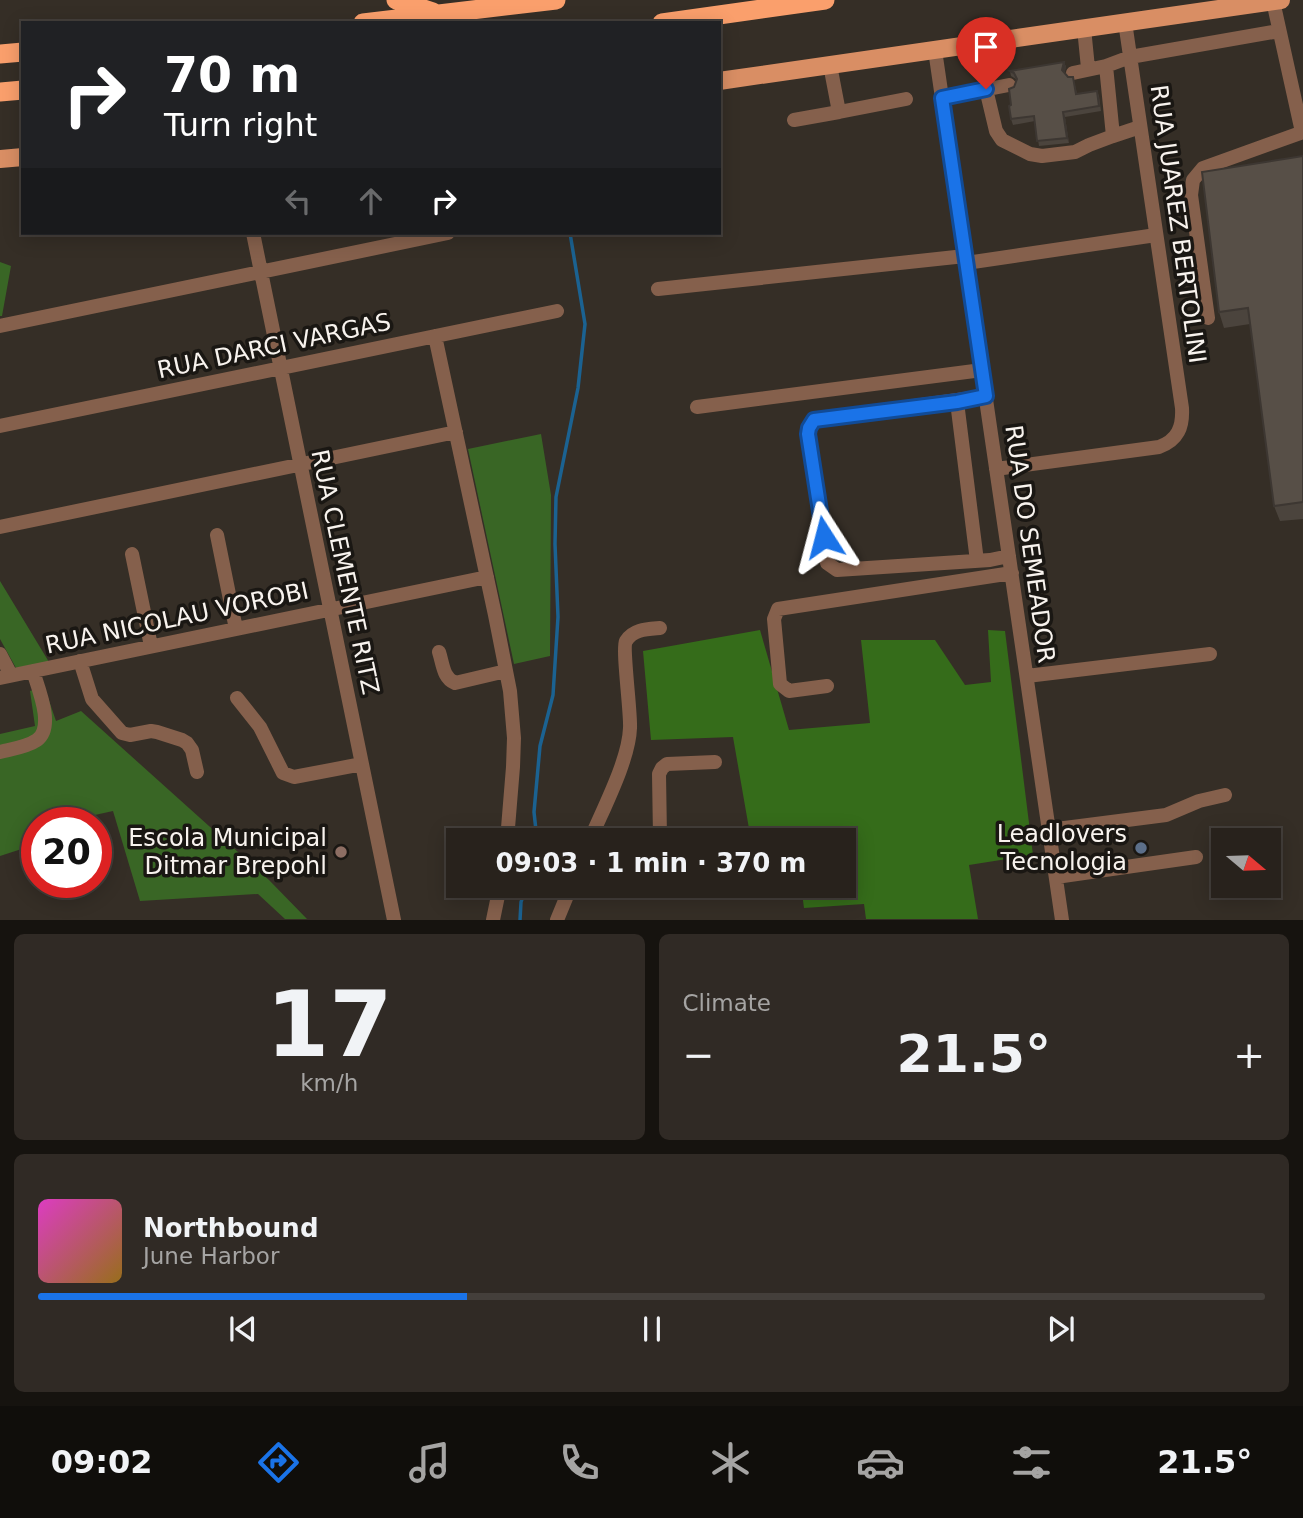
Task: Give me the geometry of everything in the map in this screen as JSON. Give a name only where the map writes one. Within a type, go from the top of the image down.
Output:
[{"type":"highway","points":[[396,0],[441,14]]},
{"type":"highway","points":[[380,21],[556,0]]},
{"type":"highway","points":[[676,21],[825,0]]},
{"type":"highway","points":[[0,54],[21,52]]},
{"type":"highway","points":[[0,92],[21,90]]},
{"type":"main road","points":[[721,81],[1277,1]]},
{"type":"main road","points":[[0,159],[21,157]]},
{"type":"street","points":[[1208,318],[1191,195],[1193,180],[1203,168],[1303,132],[1279,31],[1277,1]]},
{"type":"street","name":"RUA JUAREZ BERTOLINI","points":[[996,469],[1159,447],[1167,444],[1182,425],[1182,408],[1125,22]]},
{"type":"street","points":[[1084,28],[1081,70],[1130,57],[1279,31]]},
{"type":"street","points":[[984,43],[986,89],[996,131],[1002,140],[1030,154],[1042,156],[1075,152],[1140,127]]},
{"type":"street","name":"RUA DO SEMEADOR","points":[[935,50],[1062,919]]},
{"type":"street","points":[[831,65],[839,112]]},
{"type":"street","points":[[1106,65],[1113,136]]},
{"type":"street","points":[[942,98],[1009,85]]},
{"type":"street","points":[[794,120],[906,99]]},
{"type":"street","name":"RUA CLEMENTE RITZ","points":[[253,235],[394,919]]},
{"type":"street","points":[[0,326],[438,235]]},
{"type":"street","points":[[658,289],[965,260],[1156,235]]},
{"type":"street","name":"RUA DARCI VARGAS","points":[[0,426],[557,311]]},
{"type":"street","points":[[435,336],[506,671],[514,738],[508,828]]},
{"type":"street","points":[[696,407],[982,370]]},
{"type":"street","points":[[986,396],[814,420],[808,434],[827,563],[832,568],[837,570],[977,561],[1009,556]]},
{"type":"street","points":[[957,402],[977,561]]},
{"type":"street","points":[[0,527],[456,432]]},
{"type":"street","points":[[217,535],[236,629]]},
{"type":"street","points":[[132,554],[151,646]]},
{"type":"street","points":[[827,686],[789,691],[780,684],[774,619],[778,609],[1012,573]]},
{"type":"street","name":"RUA NICOLAU VOROBI","points":[[6,677],[487,577]]},
{"type":"street","points":[[595,828],[620,769],[630,732],[630,700],[624,646],[636,632],[660,628]]},
{"type":"street","points":[[439,653],[446,677],[455,683],[506,671]]},
{"type":"street","points":[[0,654],[6,677]]},
{"type":"street","points":[[1027,676],[1210,654]]},
{"type":"street","points":[[80,661],[92,699],[122,733],[130,735],[151,731],[182,740],[192,750],[197,772]]},
{"type":"street","points":[[0,752],[40,738],[46,726],[46,716],[33,671]]},
{"type":"street","points":[[237,698],[261,727],[283,773],[288,776],[362,764]]},
{"type":"street","points":[[660,828],[659,774],[662,768],[667,764],[715,762]]},
{"type":"street","points":[[1049,831],[1166,815],[1199,801],[1225,795]]},
{"type":"street","points":[[1056,877],[1196,857]]},
{"type":"street","points":[[493,919],[497,898]]},
{"type":"street","points":[[557,919],[566,898]]},
{"type":"green space","points":[[0,262],[11,266],[2,316],[0,316]]},
{"type":"green space","points":[[541,434],[551,495],[550,656],[514,664],[468,449]]},
{"type":"green space","points":[[0,581],[49,662],[16,668],[0,639]]},
{"type":"green space","points":[[760,630],[789,730],[870,723],[861,640],[935,640],[965,685],[991,682],[988,630],[1005,631],[1033,855],[969,865],[978,919],[866,919],[864,904],[804,908],[803,898],[856,898],[856,828],[749,828],[733,737],[651,740],[643,651]]},
{"type":"green space","points":[[44,686],[56,721],[81,711],[269,880],[307,919],[285,919],[258,894],[140,901],[112,807],[21,807],[21,849],[0,856],[0,734],[35,726],[30,691]]},
{"type":"building","points":[[1064,62],[1062,70],[1068,77],[1073,77],[1076,94],[1097,91],[1099,106],[1063,112],[1067,138],[1037,141],[1034,116],[1011,119],[1009,89],[1014,87],[1017,79],[1010,71]]},
{"type":"building","points":[[1303,156],[1303,502],[1274,506],[1248,308],[1219,312],[1202,172]]},
{"type":"waterway","points":[[536,828],[534,812],[540,746],[553,695],[558,617],[556,497],[578,388],[585,324],[570,235]]},
{"type":"waterway","points":[[520,920],[522,898]]},
{"type":"place","name":"Leadlovers Tecnologia","points":[[1141,848]]},
{"type":"place","name":"Escola Municipal Ditmar Brepohl","points":[[341,852]]},
{"type":"route","points":[[824,537],[808,434],[814,420],[986,396],[942,98],[986,89]]}]
